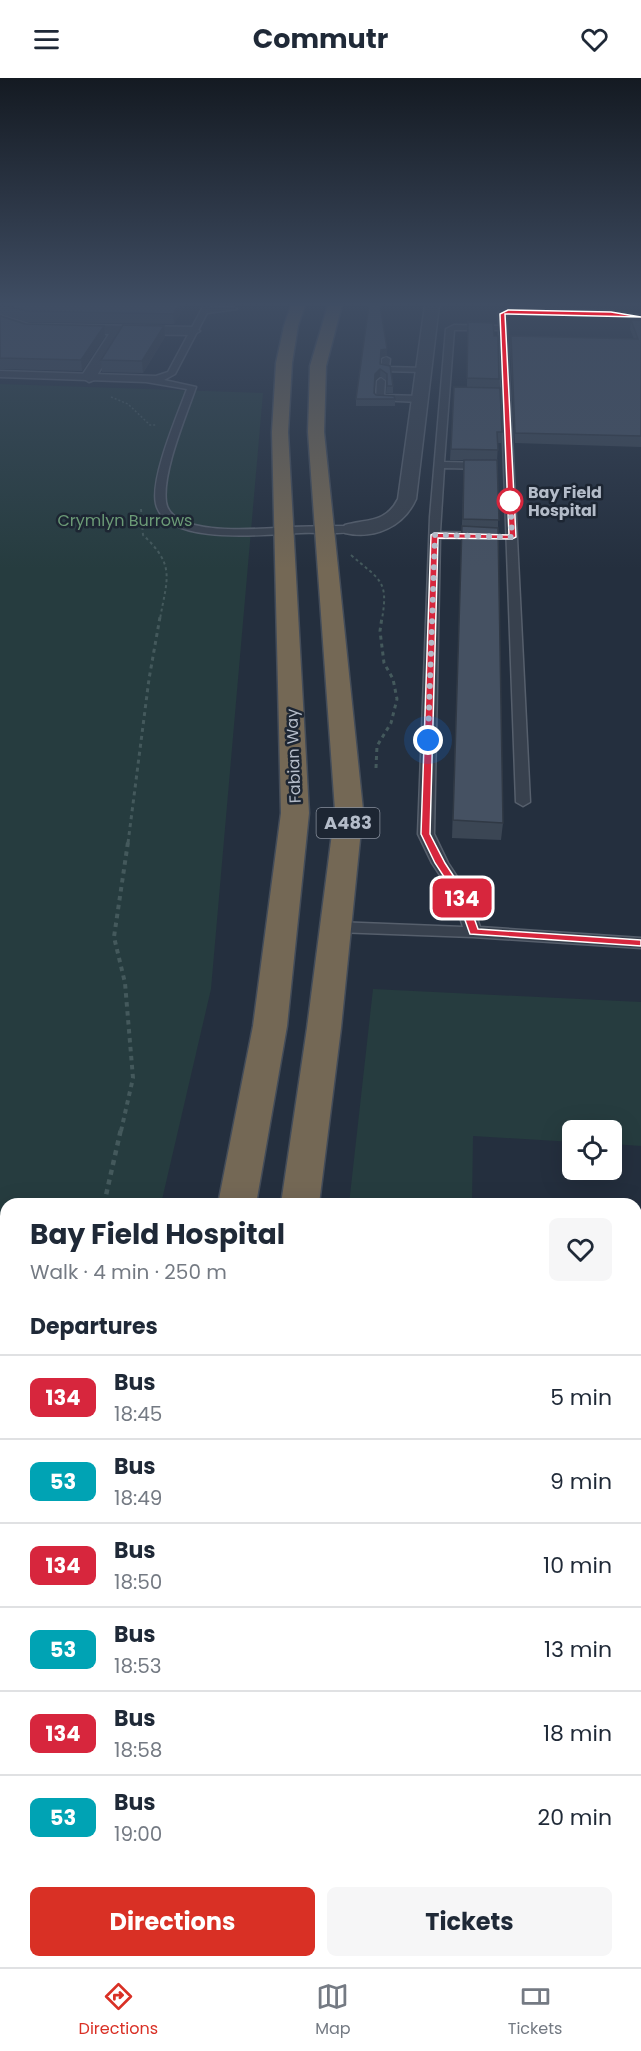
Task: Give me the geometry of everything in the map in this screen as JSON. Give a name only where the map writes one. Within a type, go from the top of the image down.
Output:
[{"type":"highway","name":"Fabian Way","points":[[238,1198],[270,1026],[295,813],[280,472],[281,393]]},
{"type":"highway","name":"A483","points":[[301,1198],[350,810],[338,529],[316,432],[317,393]]},
{"type":"street","points":[[338,529],[387,524],[404,508],[421,393]]},
{"type":"lane","points":[[190,393],[163,484],[161,503],[164,512],[188,526],[212,531],[338,529]]},
{"type":"lane","points":[[380,393],[379,398],[420,399]]},
{"type":"lane","points":[[450,393],[439,465],[435,535],[426,834],[440,863],[461,895],[473,932]]},
{"type":"lane","points":[[501,393],[509,466],[523,802]]},
{"type":"lane","points":[[439,465],[509,466]]},
{"type":"lane","points":[[435,535],[512,537]]},
{"type":"lane","points":[[336,927],[473,932],[641,943]]},
{"type":"path","points":[[107,396],[128,404],[150,425],[157,425],[156,432]]},
{"type":"path","points":[[105,1198],[133,1078],[125,983],[114,937],[137,783],[149,679],[168,572],[159,550],[143,535],[140,515],[142,504]]},
{"type":"green space","name":"Crymlyn Burrows","points":[[0,393],[263,393],[211,989],[162,1198],[0,1198]]},
{"type":"green space","points":[[373,989],[641,1002],[641,1146],[622,1145],[622,1120],[562,1120],[562,1141],[473,1136],[472,1198],[350,1198]]},
{"type":"building","points":[[357,393],[374,393],[394,396],[395,399],[356,399]]},
{"type":"building","points":[[454,393],[500,393],[502,432],[497,432],[498,450],[451,449]]},
{"type":"building","points":[[513,393],[641,393],[641,436],[515,433]]},
{"type":"building","points":[[464,460],[497,460],[499,520],[463,519]]},
{"type":"building","points":[[462,526],[498,528],[503,823],[453,820]]},
{"type":"bus line","name":"134","points":[[506,393],[512,537],[435,535],[426,834],[440,863],[461,895],[473,932],[641,943]]},
{"type":"place","name":"Bay Field Hospital","points":[[510,501]]},
{"type":"route","points":[[428,740],[435,535],[512,537],[510,490],[510,501]]}]
